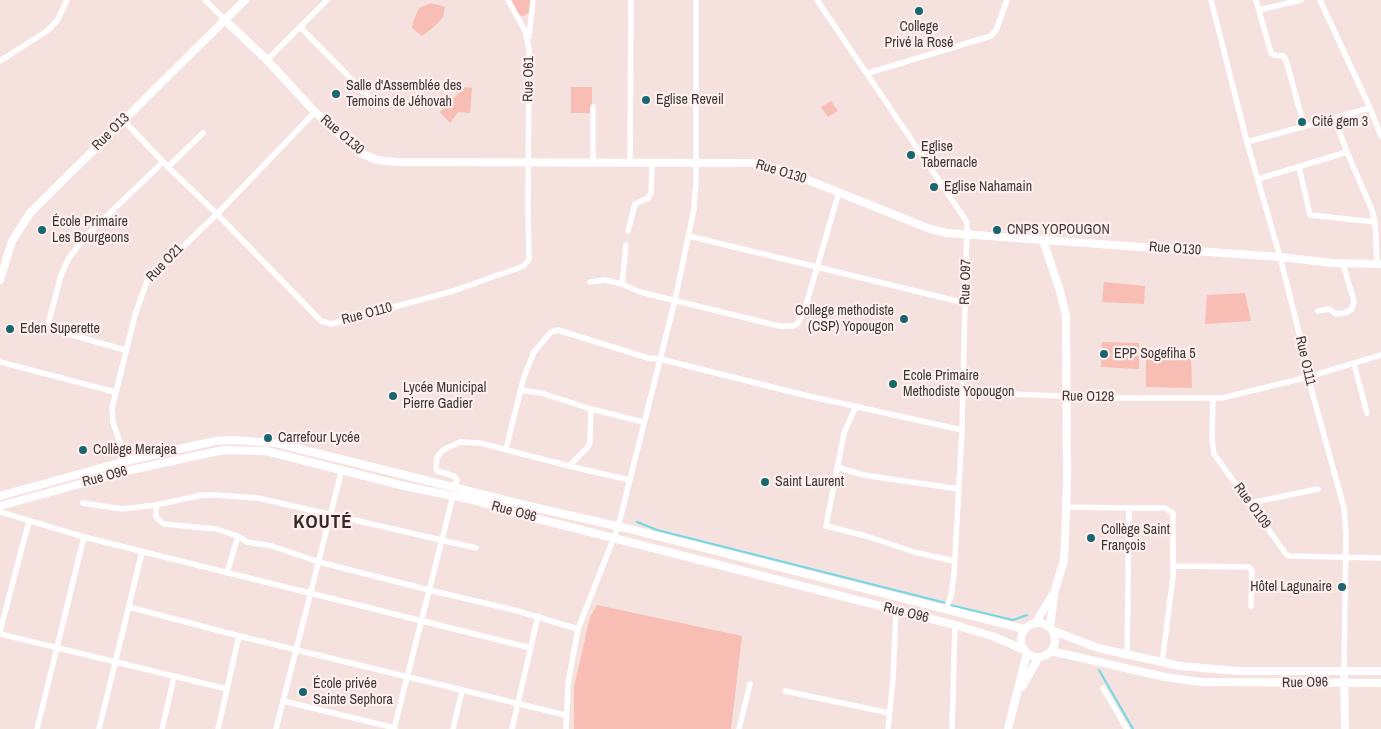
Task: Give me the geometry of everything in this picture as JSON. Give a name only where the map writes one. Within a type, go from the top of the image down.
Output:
[{"type":"main road","name":"Rue O13","points":[[0,280],[12,241],[23,221],[244,0]]},
{"type":"main road","name":"Rue O130","points":[[225,20],[267,60],[315,112],[360,153],[377,160],[397,162],[752,162],[768,165],[930,229],[967,234],[1280,257],[1343,264],[1379,264]]},
{"type":"main road","points":[[1015,703],[1039,657],[1051,652],[1056,640],[1052,629],[1055,590],[1064,560],[1067,507],[1066,316],[1064,302],[1043,240]]},
{"type":"main road","name":"Rue O96","points":[[0,496],[126,461],[215,441],[250,440],[290,446],[1024,629]]},
{"type":"main road","name":"Rue O96","points":[[0,506],[131,470],[223,450],[266,451],[404,486],[453,496],[955,625],[995,637],[1026,651]]},
{"type":"main road","points":[[1008,729],[1026,651],[1021,637],[1024,629],[1036,622],[1055,590]]},
{"type":"main road","points":[[1036,622],[1043,623],[1052,629]]},
{"type":"main road","name":"Rue O96","points":[[1052,629],[1077,642],[1127,656],[1203,669],[1237,671],[1381,671]]},
{"type":"main road","points":[[1026,651],[1039,657]]},
{"type":"main road","name":"Rue O96","points":[[1051,652],[1165,677],[1201,682],[1381,683]]},
{"type":"main road","name":"Rue O111","points":[[1344,671],[1345,729]]},
{"type":"street","points":[[0,61],[47,31],[57,21],[67,0]]},
{"type":"street","name":"Rue O130","points":[[205,0],[225,20]]},
{"type":"street","points":[[267,60],[327,0]]},
{"type":"street","name":"Rue O61","points":[[508,0],[529,42],[528,162]]},
{"type":"street","points":[[529,42],[533,0]]},
{"type":"street","points":[[630,162],[631,0]]},
{"type":"street","points":[[566,729],[565,715],[570,667],[578,629],[615,538],[689,236],[696,196],[696,0]]},
{"type":"street","name":"Rue O97","points":[[817,0],[965,217],[968,226],[959,489],[953,587],[946,609]]},
{"type":"street","points":[[868,73],[991,36],[996,30],[1008,0]]},
{"type":"street","name":"Rue O111","points":[[1211,0],[1247,142],[1280,257],[1308,377],[1344,508],[1346,533],[1344,671]]},
{"type":"street","points":[[1256,0],[1271,52],[1274,56],[1283,56],[1286,60],[1304,126]]},
{"type":"street","points":[[1259,10],[1301,0]]},
{"type":"street","points":[[1320,0],[1381,136]]},
{"type":"street","points":[[300,27],[377,105]]},
{"type":"street","points":[[593,107],[593,162]]},
{"type":"street","points":[[1247,142],[1370,108]]},
{"type":"street","name":"Rue O21","points":[[126,461],[112,416],[134,315],[147,281],[217,214],[315,112]]},
{"type":"street","points":[[1334,117],[1347,152],[1370,203],[1375,222],[1379,264]]},
{"type":"street","name":"Rue O110","points":[[123,120],[321,321],[331,324],[453,291],[524,266],[529,259],[528,162]]},
{"type":"street","points":[[168,167],[203,133]]},
{"type":"street","points":[[1258,179],[1347,152]]},
{"type":"street","points":[[125,350],[58,331],[49,321],[61,275],[69,258],[87,235],[163,162]]},
{"type":"street","points":[[628,230],[635,204],[648,198],[651,193],[652,162]]},
{"type":"street","points":[[1299,167],[1310,214],[1375,222]]},
{"type":"street","points":[[590,282],[605,280],[622,284],[640,292],[779,326],[793,326],[797,324],[804,312],[839,192]]},
{"type":"street","points":[[689,236],[965,303]]},
{"type":"street","points":[[622,284],[626,245]]},
{"type":"street","points":[[1318,311],[1329,309],[1336,314],[1345,313],[1352,309],[1354,302],[1343,264]]},
{"type":"street","points":[[506,449],[524,377],[536,349],[554,330],[648,358],[660,359],[962,430]]},
{"type":"street","name":"Rue O128","points":[[962,392],[1065,397],[1213,399],[1308,377],[1381,355]]},
{"type":"street","points":[[0,362],[116,392]]},
{"type":"street","points":[[1354,364],[1367,414]]},
{"type":"street","points":[[521,390],[541,393],[591,409],[643,422]]},
{"type":"street","name":"Rue O109","points":[[1213,399],[1212,439],[1214,454],[1284,552],[1289,556],[1346,558]]},
{"type":"street","points":[[856,406],[844,433],[826,526],[866,536],[914,552],[954,561]]},
{"type":"street","points":[[570,466],[588,447],[591,409]]},
{"type":"street","points":[[454,487],[456,480],[454,476],[437,471],[438,458],[443,450],[460,442],[473,441],[630,480]]},
{"type":"street","points":[[837,467],[863,476],[959,489]]},
{"type":"street","points":[[276,729],[342,469]]},
{"type":"street","points":[[1250,503],[1318,489]]},
{"type":"street","points":[[83,503],[122,509],[156,505],[189,497],[223,495],[266,499],[476,548]]},
{"type":"street","points":[[283,701],[394,728],[453,496]]},
{"type":"street","points":[[156,505],[156,517],[164,524],[216,529],[238,536],[247,542],[272,546],[319,562],[538,616],[578,629]]},
{"type":"street","points":[[1067,507],[1164,508],[1173,512],[1174,566],[1168,627],[1162,663]]},
{"type":"street","points":[[1127,656],[1129,508]]},
{"type":"street","points":[[0,512],[84,538],[531,648]]},
{"type":"street","points":[[29,521],[0,632],[57,649],[227,688]]},
{"type":"street","points":[[227,573],[238,536]]},
{"type":"street","points":[[37,729],[84,538]]},
{"type":"street","points":[[99,729],[142,552]]},
{"type":"street","points":[[1346,558],[1381,558]]},
{"type":"street","points":[[1174,566],[1249,567],[1252,571],[1251,606]]},
{"type":"street","points":[[129,607],[239,636],[565,715]]},
{"type":"street","points":[[888,729],[896,610]]},
{"type":"street","points":[[512,729],[538,616]]},
{"type":"street","points":[[952,729],[955,625]]},
{"type":"street","points":[[218,729],[239,636]]},
{"type":"street","points":[[162,729],[174,677]]},
{"type":"street","points":[[738,729],[750,684]]},
{"type":"street","points":[[1103,688],[1127,729]]},
{"type":"street","points":[[453,729],[462,691]]},
{"type":"street","points":[[785,691],[889,713]]},
{"type":"shaded area","points":[[509,0],[531,0],[530,12],[524,16],[519,15]]},
{"type":"shaded area","points":[[431,3],[445,7],[443,17],[422,36],[412,28],[414,19],[419,8]]},
{"type":"shaded area","points":[[465,87],[472,88],[470,113],[458,112],[450,123],[440,112]]},
{"type":"shaded area","points":[[571,87],[592,87],[592,113],[571,113]]},
{"type":"shaded area","points":[[831,101],[838,111],[828,117],[821,107]]},
{"type":"shaded area","points":[[1104,282],[1145,286],[1144,304],[1102,302]]},
{"type":"shaded area","points":[[1245,293],[1251,321],[1205,324],[1207,295]]},
{"type":"shaded area","points":[[1102,342],[1139,343],[1139,369],[1101,367]]},
{"type":"shaded area","points":[[1146,354],[1191,355],[1192,388],[1146,387]]},
{"type":"shaded area","points":[[597,605],[742,636],[731,729],[574,729],[574,687],[590,617]]},
{"type":"waterway","points":[[637,522],[657,530],[946,603]]},
{"type":"waterway","points":[[950,605],[1013,620],[1027,615]]},
{"type":"waterway","points":[[1099,670],[1133,729]]},
{"type":"place","name":"College Privé la Rosé","points":[[919,11]]},
{"type":"place","name":"Salle d'Assemblée des Temoins de Jéhovah","points":[[336,94]]},
{"type":"place","name":"Eglise Reveil","points":[[646,100]]},
{"type":"place","name":"Cité gem 3","points":[[1302,122]]},
{"type":"place","name":"Eglise Tabernacle","points":[[911,155]]},
{"type":"place","name":"Eglise Nahamain","points":[[934,187]]},
{"type":"place","name":"École Primaire Les Bourgeons","points":[[42,230]]},
{"type":"place","name":"CNPS YOPOUGON","points":[[997,230]]},
{"type":"place","name":"College methodiste (CSP) Yopougon","points":[[904,319]]},
{"type":"place","name":"Eden Superette","points":[[10,329]]},
{"type":"place","name":"EPP Sogefiha 5","points":[[1104,354]]},
{"type":"place","name":"Ecole Primaire Methodiste Yopougon","points":[[893,384]]},
{"type":"place","name":"Lycée Municipal Pierre Gadier","points":[[393,396]]},
{"type":"place","name":"Carrefour Lycée","points":[[268,438]]},
{"type":"place","name":"Collège Merajea","points":[[83,450]]},
{"type":"place","name":"Saint Laurent","points":[[765,482]]},
{"type":"place","name":"Collège Saint François","points":[[1091,538]]},
{"type":"place","name":"Hôtel Lagunaire","points":[[1342,587]]},
{"type":"place","name":"École privée Sainte Sephora","points":[[303,692]]},
{"type":"district","name":"KOUTÉ","points":[[323,523]]}]
